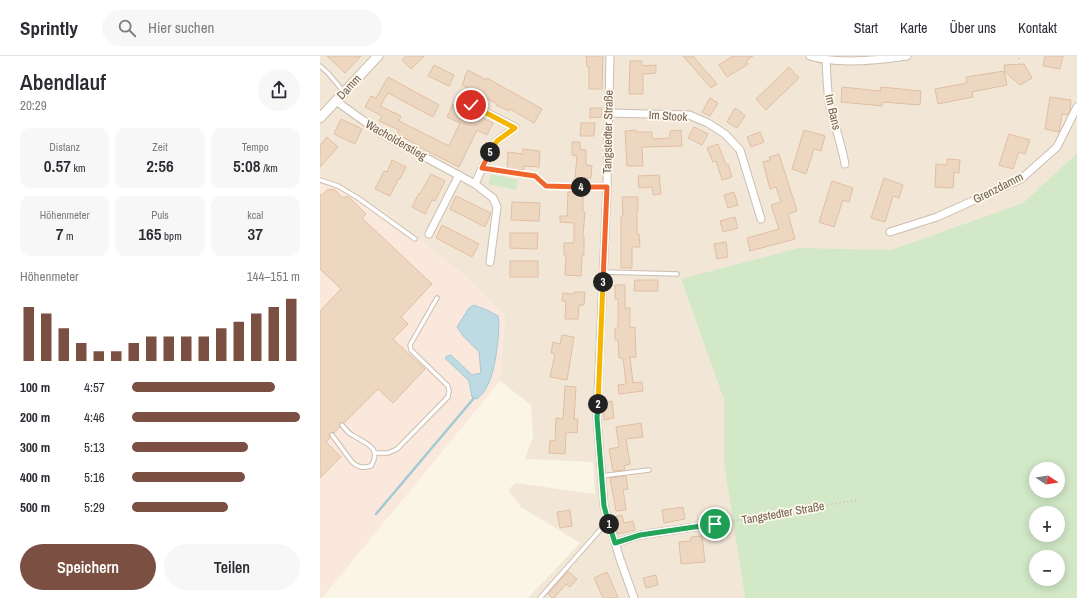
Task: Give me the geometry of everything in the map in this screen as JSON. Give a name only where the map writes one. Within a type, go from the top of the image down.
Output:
[{"type":"main road","name":"Damm","points":[[320,118],[378,56]]},
{"type":"street","name":"Tangstedter Straße","points":[[610,56],[604,272],[597,418],[604,506],[634,598]]},
{"type":"street","points":[[810,56],[826,60],[880,60],[907,56]]},
{"type":"street","name":"Im Bans","points":[[826,60],[830,106],[842,144],[844,164]]},
{"type":"street","name":"Wacholderstieg","points":[[336,101],[382,134],[475,184],[493,198],[497,207],[490,262]]},
{"type":"street","points":[[471,105],[515,128],[497,141],[475,184]]},
{"type":"street","name":"Grenzdamm","points":[[890,232],[937,217],[1021,179],[1057,147],[1077,106]]},
{"type":"street","name":"Im Stook","points":[[608,113],[689,115],[708,123],[725,134],[740,150],[762,218]]},
{"type":"street","points":[[428,234],[459,175]]},
{"type":"street","points":[[615,543],[640,535],[715,524]]},
{"type":"lane","points":[[320,66],[344,92]]},
{"type":"lane","points":[[320,180],[338,186],[358,198],[415,239]]},
{"type":"lane","points":[[604,272],[677,274]]},
{"type":"lane","points":[[375,453],[388,453],[398,449],[448,397],[448,386],[411,350],[410,345],[437,298]]},
{"type":"lane","points":[[332,435],[356,466],[362,468],[371,466],[375,458],[375,453],[371,446],[353,436],[342,425]]},
{"type":"lane","points":[[602,476],[649,470]]},
{"type":"lane","points":[[540,598],[608,521]]},
{"type":"path","points":[[482,168],[535,176],[546,186],[607,187]]},
{"type":"path","name":"Tangstedter Straße","points":[[715,524],[858,500]]},
{"type":"shaded area","points":[[320,56],[1077,56],[1077,154],[1023,203],[892,250],[681,279],[724,400],[724,464],[745,598],[528,598],[580,543],[521,507],[508,490],[515,483],[595,494],[593,462],[525,459],[533,437],[531,405],[500,381],[505,316],[463,274],[393,220],[320,178]]},
{"type":"shaded area","points":[[320,178],[338,184],[393,220],[463,274],[505,316],[500,381],[322,598],[320,598]]},
{"type":"green space","points":[[1077,152],[1077,598],[745,598],[724,464],[724,400],[681,279],[799,248],[891,250],[1023,203]]},
{"type":"green space","points":[[491,174],[518,180],[516,190],[488,184]]},
{"type":"water","points":[[474,305],[498,316],[499,324],[498,343],[492,375],[483,393],[477,399],[472,397],[469,381],[445,358],[451,355],[472,375],[481,373],[479,352],[464,337],[457,327],[469,308]]},
{"type":"building","points":[[327,56],[361,56],[345,73]]},
{"type":"building","points":[[406,56],[424,56],[411,69],[402,60]]},
{"type":"building","points":[[586,56],[603,56],[602,89],[589,89],[589,67],[587,67]]},
{"type":"building","points":[[683,56],[693,56],[717,84],[711,88]]},
{"type":"building","points":[[733,56],[753,56],[746,61],[748,64],[727,77],[719,65]]},
{"type":"building","points":[[1045,56],[1063,56],[1060,69],[1043,66]]},
{"type":"building","points":[[630,61],[642,61],[642,66],[656,65],[656,73],[643,74],[643,94],[629,94]]},
{"type":"building","points":[[1024,64],[1032,78],[1020,85],[1005,72],[1004,65]]},
{"type":"building","points":[[434,65],[454,75],[449,86],[428,76]]},
{"type":"building","points":[[789,67],[799,78],[766,110],[756,99]]},
{"type":"building","points":[[468,70],[486,80],[487,78],[542,109],[534,123],[510,109],[509,111],[496,105],[497,104],[462,85]]},
{"type":"building","points":[[1004,71],[1007,85],[972,92],[973,97],[938,104],[935,89],[967,83],[966,77]]},
{"type":"building","points":[[388,77],[439,105],[433,117],[388,93],[380,106],[401,116],[399,121],[449,146],[460,123],[447,117],[453,104],[493,123],[487,135],[477,130],[459,167],[417,146],[397,134],[399,130],[379,121],[382,116],[365,107],[371,96],[376,98]]},
{"type":"building","points":[[842,87],[880,91],[881,87],[921,91],[920,105],[882,102],[882,106],[841,102]]},
{"type":"building","points":[[1050,97],[1071,100],[1070,111],[1067,115],[1062,114],[1059,132],[1045,129]]},
{"type":"building","points":[[710,98],[718,103],[710,116],[702,112]]},
{"type":"building","points":[[590,108],[602,108],[602,117],[590,118]]},
{"type":"building","points":[[735,108],[745,116],[737,128],[727,122]]},
{"type":"building","points":[[341,119],[362,129],[355,144],[334,134]]},
{"type":"building","points":[[581,123],[595,123],[594,136],[580,136]]},
{"type":"building","points":[[694,127],[708,134],[702,145],[688,138]]},
{"type":"building","points":[[636,130],[636,132],[652,132],[652,139],[670,138],[670,131],[681,130],[682,146],[642,147],[643,166],[627,166],[625,131]]},
{"type":"building","points":[[804,130],[825,136],[821,151],[814,149],[806,174],[792,169]]},
{"type":"building","points":[[760,132],[764,142],[751,147],[747,137]]},
{"type":"building","points":[[1009,134],[1030,140],[1025,154],[1019,152],[1013,169],[999,165]]},
{"type":"building","points":[[327,137],[338,147],[320,167],[320,145]]},
{"type":"building","points":[[572,142],[580,142],[580,149],[586,150],[586,165],[592,166],[591,178],[575,178],[577,156],[572,155]]},
{"type":"building","points":[[718,144],[726,165],[728,164],[732,177],[722,180],[716,161],[713,162],[707,148]]},
{"type":"building","points":[[523,149],[540,151],[539,167],[524,166],[524,170],[507,169],[508,152],[523,154]]},
{"type":"building","points":[[779,154],[797,211],[788,214],[795,239],[750,251],[747,238],[779,229],[771,205],[781,202],[776,187],[770,189],[763,162],[770,160],[769,157]]},
{"type":"building","points":[[947,159],[960,160],[959,173],[954,172],[953,188],[935,187],[936,164],[947,165]]},
{"type":"building","points":[[392,160],[406,167],[390,196],[375,189],[384,171],[387,172]]},
{"type":"building","points":[[431,174],[445,181],[435,201],[432,200],[425,214],[412,207]]},
{"type":"building","points":[[659,175],[661,194],[653,195],[652,187],[639,188],[638,176]]},
{"type":"building","points":[[884,178],[903,185],[899,198],[893,196],[885,222],[871,218]]},
{"type":"building","points":[[832,181],[853,188],[849,202],[843,200],[834,227],[819,222]]},
{"type":"building","points":[[334,189],[342,197],[349,197],[366,214],[362,218],[432,284],[401,317],[408,324],[393,339],[425,369],[393,403],[378,389],[344,423],[340,423],[340,427],[334,433],[330,433],[330,438],[326,442],[341,457],[320,478],[320,311],[341,289],[320,269],[320,195],[327,190]]},
{"type":"building","points":[[568,192],[583,192],[583,212],[585,212],[583,236],[584,255],[582,255],[581,276],[565,275],[566,255],[564,255],[564,243],[574,243],[574,223],[560,222],[560,216],[567,216]]},
{"type":"building","points":[[734,192],[738,205],[728,208],[724,195]]},
{"type":"building","points":[[456,196],[491,213],[485,227],[450,209]]},
{"type":"building","points":[[622,197],[638,197],[637,234],[639,234],[640,247],[632,247],[632,268],[621,268],[621,216],[623,216]]},
{"type":"building","points":[[512,202],[540,203],[539,221],[511,220]]},
{"type":"building","points":[[735,217],[738,228],[723,232],[720,221]]},
{"type":"building","points":[[442,225],[479,244],[472,257],[436,238]]},
{"type":"building","points":[[510,233],[538,233],[537,249],[510,248]]},
{"type":"building","points":[[726,242],[728,257],[717,259],[714,244]]},
{"type":"building","points":[[510,261],[538,261],[538,277],[510,277]]},
{"type":"building","points":[[635,280],[658,280],[658,291],[634,291]]},
{"type":"building","points":[[615,285],[625,285],[625,308],[630,308],[630,328],[635,327],[636,357],[630,357],[633,383],[642,382],[643,391],[619,394],[618,385],[626,384],[623,358],[619,358],[618,340],[615,340],[615,328],[618,328],[618,299],[615,299]]},
{"type":"building","points":[[574,292],[585,292],[584,305],[579,305],[578,319],[565,319],[566,301],[562,301],[563,293],[574,294]]},
{"type":"building","points":[[562,335],[574,337],[567,380],[550,377],[555,354],[551,353],[553,342],[560,344]]},
{"type":"building","points":[[565,386],[576,387],[574,419],[578,419],[577,433],[566,432],[565,454],[549,453],[550,440],[555,441],[556,418],[563,419]]},
{"type":"building","points":[[612,401],[614,418],[604,420],[603,403]]},
{"type":"building","points":[[641,423],[643,437],[626,439],[630,464],[624,466],[625,470],[613,471],[609,449],[619,447],[616,427]]},
{"type":"building","points":[[626,476],[628,489],[623,490],[626,510],[616,511],[610,478]]},
{"type":"building","points":[[683,507],[685,519],[664,523],[662,510]]},
{"type":"building","points":[[570,510],[572,526],[560,528],[557,512]]},
{"type":"building","points":[[622,515],[624,523],[633,521],[635,530],[618,534],[613,517]]},
{"type":"building","points":[[702,536],[705,562],[681,564],[679,542],[691,541],[691,537]]},
{"type":"building","points":[[568,571],[577,579],[570,587],[566,584],[554,598],[552,598],[548,594]]},
{"type":"building","points":[[607,572],[618,598],[603,598],[594,578]]},
{"type":"building","points":[[656,575],[658,585],[646,588],[643,578]]},
{"type":"waterway","points":[[376,514],[474,398]]},
{"type":"route","points":[[471,105],[515,128],[497,141],[482,168],[535,176],[546,186],[607,187],[597,418],[604,506],[615,543],[640,535],[715,524]]}]
